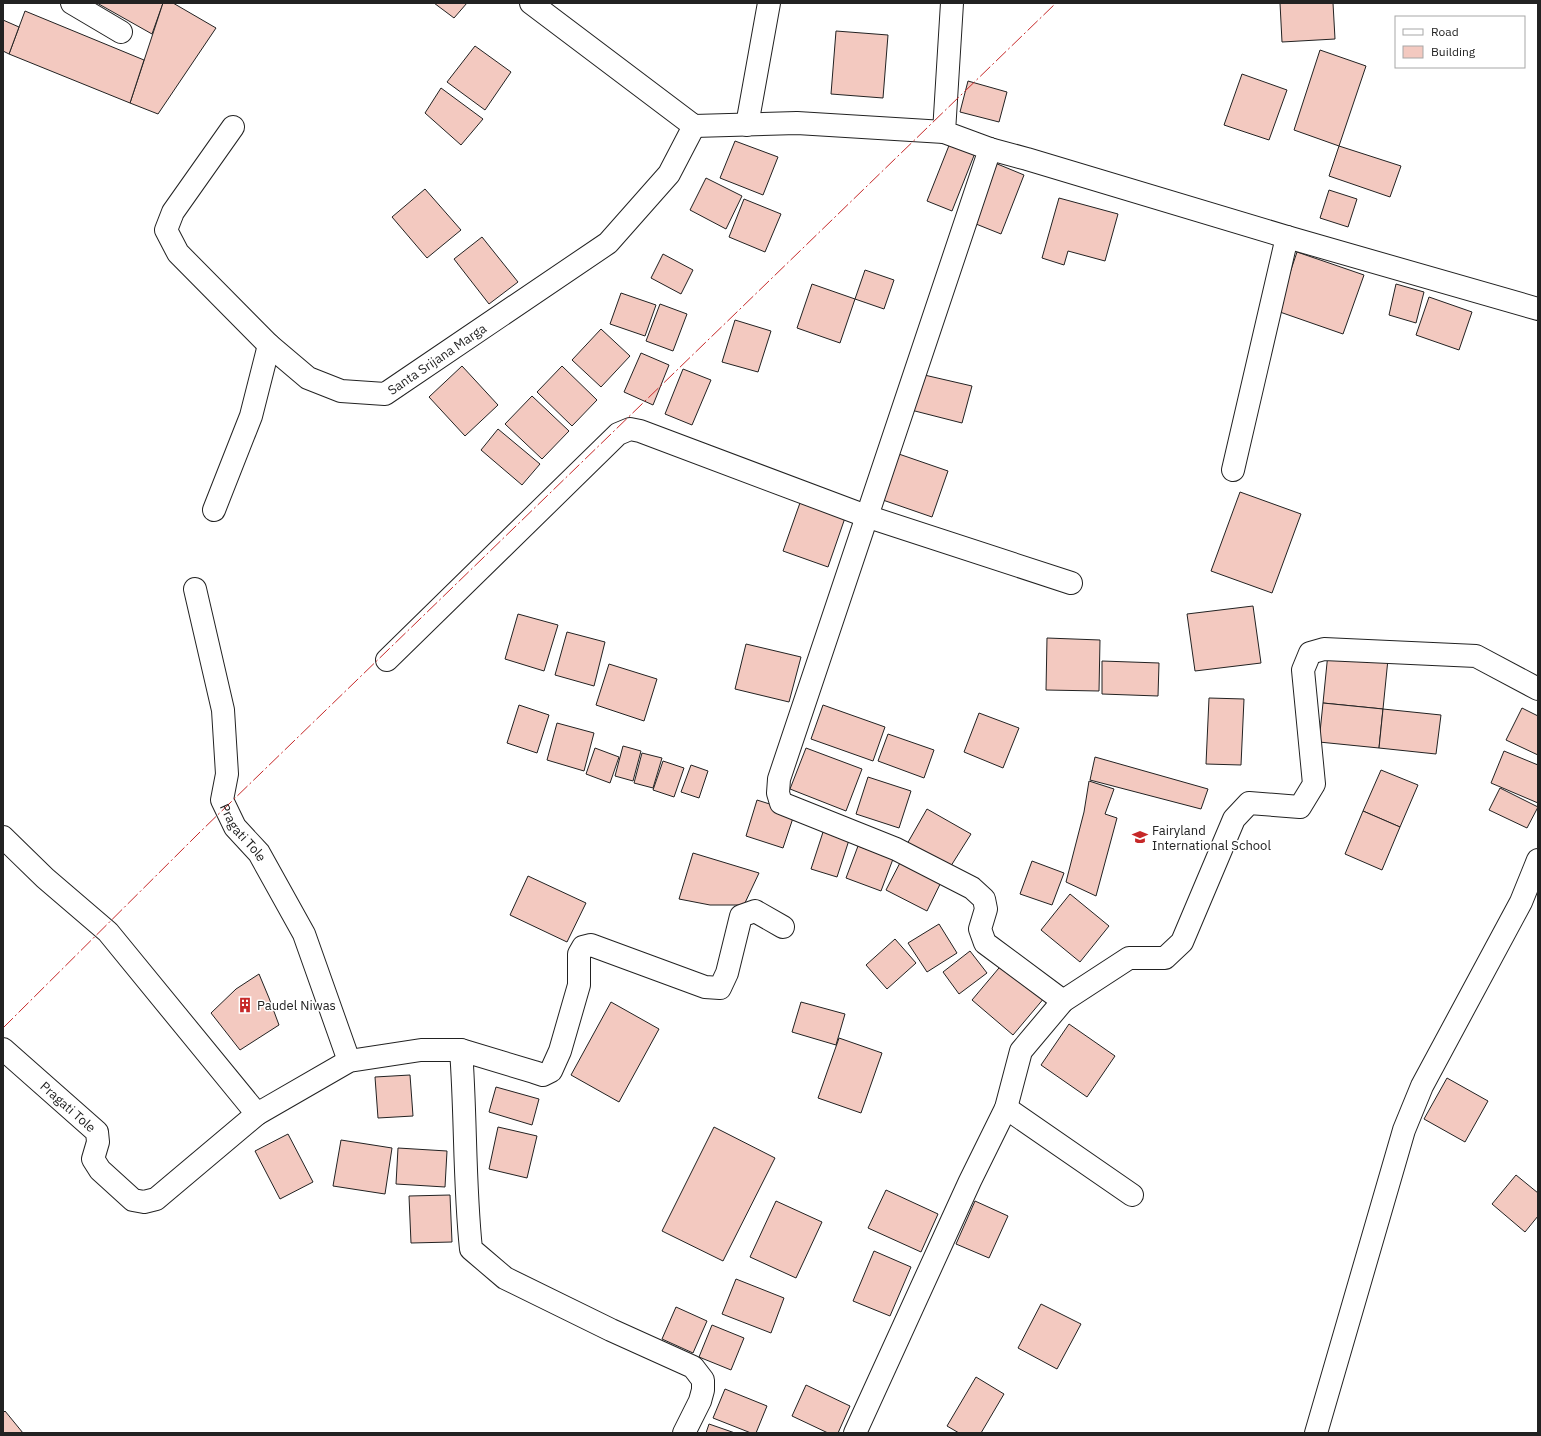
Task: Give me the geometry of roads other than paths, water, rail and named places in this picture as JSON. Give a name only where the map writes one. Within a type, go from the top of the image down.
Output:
[{"type":"street","points":[[72,3],[121,32]]},
{"type":"street","points":[[531,3],[694,126],[797,123],[944,132],[990,149],[1287,237],[1538,309]]},
{"type":"street","points":[[747,125],[769,3]]},
{"type":"street","points":[[944,132],[952,3]]},
{"type":"street","name":"Santa Srijana Marga","points":[[233,127],[174,212],[166,230],[178,253],[269,345],[308,378],[342,391],[385,394],[608,243],[669,174],[694,126]]},
{"type":"street","points":[[990,149],[779,779],[778,793],[781,803],[896,849],[972,888],[984,898],[986,909],[980,929],[985,943],[1063,1001]]},
{"type":"street","points":[[1233,470],[1287,237]]},
{"type":"street","points":[[214,510],[251,416],[269,345]]},
{"type":"street","points":[[387,660],[618,434],[630,429],[640,431],[866,516],[1071,584]]},
{"type":"street","name":"Pragati Tole","points":[[195,590],[223,710],[227,774],[222,800],[235,827],[260,853],[304,934],[349,1061]]},
{"type":"street","points":[[855,1433],[967,1189],[1006,1108],[1021,1051],[1063,1001],[1129,958],[1165,958],[1182,942],[1234,818],[1249,804],[1300,807],[1314,784],[1303,670],[1310,654],[1324,649],[1476,656],[1538,689]]},
{"type":"street","points":[[3,837],[45,878],[108,932],[257,1114]]},
{"type":"street","points":[[1316,1433],[1404,1130],[1422,1086],[1521,902],[1538,860]]},
{"type":"street","name":"Pragati Tole","points":[[3,1049],[97,1132],[98,1142],[93,1159],[100,1170],[133,1200],[144,1202],[156,1199],[257,1114],[349,1061],[421,1050],[461,1050],[534,1072],[543,1074],[551,1071],[560,1051],[579,985],[579,954],[584,947],[591,945],[705,987],[720,988],[727,973],[741,916],[755,911],[784,927]]},
{"type":"street","points":[[461,1050],[464,1097],[467,1211],[471,1249],[505,1278],[611,1330],[693,1367],[703,1380],[703,1390],[700,1401],[684,1433]]},
{"type":"street","points":[[1006,1108],[1132,1195]]},
{"type":"place","name":"Fairyland International School","points":[[1140,837]]},
{"type":"place","name":"Paudel Niwas","points":[[245,1005]]}]
